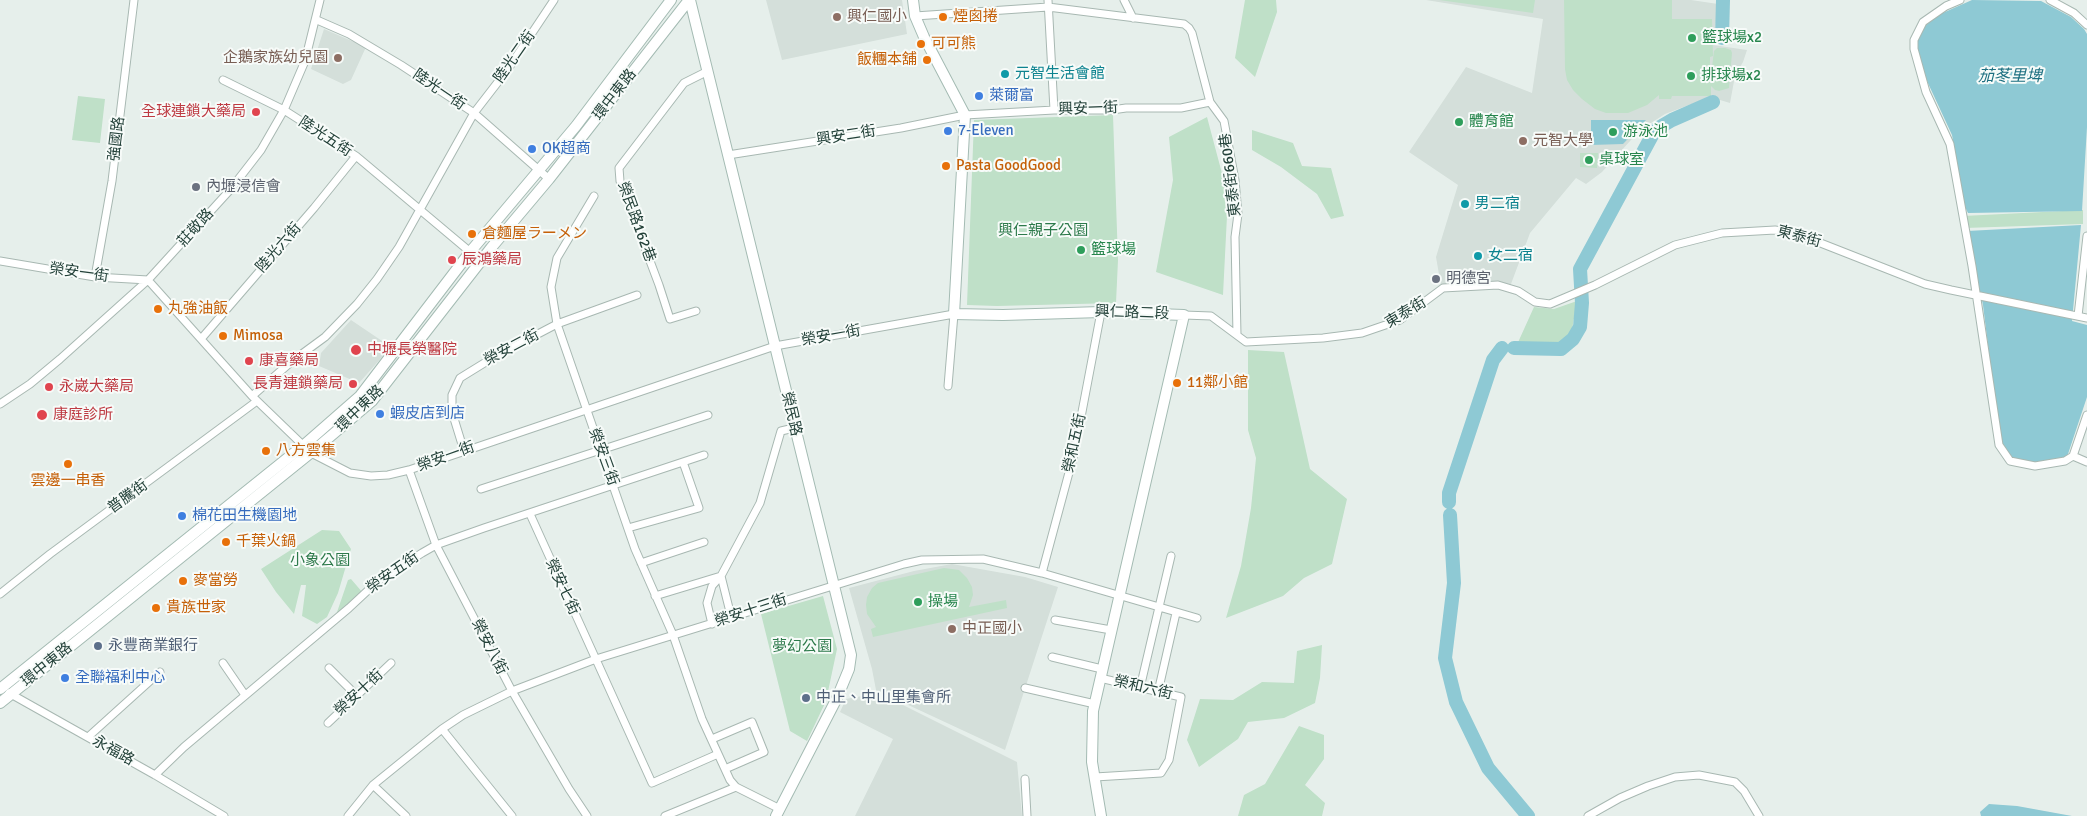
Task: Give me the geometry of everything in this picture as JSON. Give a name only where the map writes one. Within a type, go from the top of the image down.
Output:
[{"type":"street","name":"強國路","points":[[95,277],[112,181],[134,0]]},
{"type":"street","name":"莊敬路","points":[[0,404],[30,384],[148,280],[230,190],[261,150],[284,110],[306,60],[317,20],[320,0]]},
{"type":"street","name":"陸光二街","points":[[418,209],[474,113],[508,68],[554,0]]},
{"type":"street","name":"環中東路","points":[[0,703],[307,449],[360,396],[470,252],[576,126],[671,0]]},
{"type":"street","name":"環中東路","points":[[0,688],[307,449],[372,401],[689,0]]},
{"type":"street","name":"榮民路","points":[[689,0],[708,71],[832,585],[850,645],[849,669],[837,698],[778,812]]},
{"type":"street","points":[[913,0],[915,16],[924,38],[965,114],[948,386]]},
{"type":"street","points":[[1124,0],[1133,18]]},
{"type":"street","points":[[1960,0],[1946,6],[1923,22],[1914,40],[1914,49],[1926,92],[1950,144],[1972,266],[1997,438],[2002,451],[2010,461],[2035,466],[2065,461],[2073,456],[2087,415]]},
{"type":"street","points":[[2050,0],[2074,13],[2087,25]]},
{"type":"street","points":[[915,16],[1048,4],[1133,18]]},
{"type":"street","points":[[1048,4],[1054,110]]},
{"type":"street","name":"東泰街660巷","points":[[1133,18],[1184,24],[1192,33],[1210,102],[1224,121],[1238,214],[1235,237],[1237,335]]},
{"type":"street","name":"陸光一街","points":[[317,20],[350,34],[474,113],[549,179]]},
{"type":"street","name":"榮民路162巷","points":[[696,311],[670,319],[620,181],[619,168],[684,83],[708,71]]},
{"type":"street","name":"陸光五街","points":[[222,80],[284,110],[356,156],[481,261]]},
{"type":"street","name":"興安一街","points":[[965,114],[1054,110],[1181,108],[1210,102]]},
{"type":"street","name":"興安二街","points":[[728,155],[901,128],[965,114]]},
{"type":"street","name":"陸光六街","points":[[201,339],[314,208],[356,156]]},
{"type":"street","name":"榮安三街","points":[[594,196],[557,258],[552,288],[557,324],[628,528],[673,635],[702,719],[725,769],[736,787]]},
{"type":"street","name":"普騰街","points":[[0,594],[255,399],[292,362],[325,337],[357,304],[399,246],[418,209]]},
{"type":"street","name":"東泰街","points":[[1184,315],[1211,316],[1246,342],[1362,333],[1400,320],[1443,288],[1498,285],[1518,291],[1535,302],[1550,304],[1595,285],[1675,245],[1722,233],[1775,230],[1804,236],[1926,284],[1975,296],[2078,316]]},
{"type":"street","points":[[2087,236],[2078,316],[2087,318]]},
{"type":"street","name":"榮安一街","points":[[0,261],[95,277],[148,280],[255,399],[307,449],[350,473],[371,476],[388,476],[409,470],[775,346],[954,314]]},
{"type":"street","name":"榮安二街","points":[[464,450],[452,412],[452,395],[460,378],[494,356],[557,324],[637,295]]},
{"type":"street","name":"興仁路二段","points":[[954,314],[1003,315],[1102,312],[1184,315],[1118,596],[1095,704],[1092,737],[1095,777],[1101,816]]},
{"type":"street","name":"榮和五街","points":[[1042,573],[1074,454],[1102,312]]},
{"type":"street","points":[[481,489],[708,415]]},
{"type":"street","points":[[712,624],[707,604],[712,586],[721,576],[760,503],[781,431],[794,428]]},
{"type":"street","name":"榮安五街","points":[[155,775],[184,747],[378,581],[436,545],[704,455]]},
{"type":"street","points":[[2073,456],[2087,462]]},
{"type":"street","points":[[628,528],[699,508],[683,462]]},
{"type":"street","name":"榮安八街","points":[[409,470],[436,545],[512,691],[569,790],[587,815]]},
{"type":"street","name":"榮安七街","points":[[530,514],[652,784],[718,754]]},
{"type":"street","points":[[642,563],[704,542]]},
{"type":"street","points":[[1140,688],[1171,556]]},
{"type":"street","name":"榮安十三街","points":[[348,816],[373,785],[442,728],[462,715],[512,691],[596,659],[712,624],[730,616],[922,560],[982,559],[1042,573],[1197,618]]},
{"type":"street","points":[[655,596],[721,576]]},
{"type":"street","points":[[721,576],[730,616]]},
{"type":"street","points":[[1158,692],[1176,613]]},
{"type":"street","points":[[1055,620],[1111,630]]},
{"type":"street","name":"榮和六街","points":[[1052,657],[1140,688],[1181,697],[1169,760],[1161,773],[1095,777]]},
{"type":"street","points":[[222,663],[245,695]]},
{"type":"street","name":"榮安十街","points":[[328,722],[391,663]]},
{"type":"street","points":[[329,668],[357,696]]},
{"type":"street","points":[[88,737],[160,672]]},
{"type":"street","name":"永福路","points":[[0,688],[224,816]]},
{"type":"street","points":[[1025,688],[1095,704]]},
{"type":"street","points":[[712,739],[752,722],[764,752],[725,769]]},
{"type":"street","points":[[442,728],[512,816]]},
{"type":"street","points":[[1588,816],[1620,798],[1648,786],[1675,777],[1699,775],[1735,782],[1744,791],[1758,816]]},
{"type":"street","points":[[1025,779],[1027,816]]},
{"type":"street","points":[[373,785],[406,816]]},
{"type":"street","points":[[666,816],[736,787],[778,812]]},
{"type":"shaded area","name":"興仁國小","points":[[766,0],[902,0],[907,34],[782,60]]},
{"type":"shaded area","name":"元智大學","points":[[1426,0],[1691,0],[1718,4],[1713,45],[1747,50],[1735,76],[1730,103],[1710,97],[1665,114],[1640,130],[1602,172],[1586,184],[1576,178],[1530,233],[1511,284],[1478,281],[1441,286],[1436,257],[1458,185],[1409,152],[1466,67],[1532,93],[1543,19]]},
{"type":"shaded area","name":"企鵝家族幼兒園","points":[[324,29],[366,47],[351,80],[343,84],[311,69]]},
{"type":"shaded area","name":"中壢長榮醫院","points":[[351,320],[391,347],[359,383],[319,366],[321,353]]},
{"type":"shaded area","name":"中正國小","points":[[952,564],[1025,577],[1058,587],[1005,750],[876,690],[872,669],[849,588],[914,571]]},
{"type":"shaded area","points":[[879,693],[1017,762],[1022,816],[855,816],[893,739],[840,712],[846,699]]},
{"type":"green space","points":[[1245,0],[1276,0],[1277,12],[1255,77],[1235,58]]},
{"type":"green space","points":[[1439,0],[1535,0],[1533,13]]},
{"type":"green space","points":[[1564,0],[1672,0],[1672,19],[1712,19],[1713,56],[1710,57],[1710,84],[1714,51],[1717,48],[1725,48],[1731,50],[1732,53],[1729,88],[1719,91],[1711,86],[1711,96],[1672,96],[1671,99],[1659,99],[1659,95],[1647,105],[1628,113],[1606,113],[1595,109],[1573,90],[1567,80],[1565,69]]},
{"type":"green space","points":[[78,96],[105,99],[100,143],[72,140]]},
{"type":"green space","name":"興仁親子公園","points":[[1113,115],[1118,260],[1116,303],[967,305],[974,120]]},
{"type":"green space","points":[[1207,117],[1228,196],[1223,295],[1156,272],[1173,180],[1169,137]]},
{"type":"green space","points":[[1252,130],[1293,143],[1302,166],[1331,168],[1344,216],[1331,219],[1317,194],[1281,167],[1252,150]]},
{"type":"green space","name":"桌球室","points":[[1580,153],[1598,153],[1597,168],[1580,167]]},
{"type":"green space","points":[[2083,210],[2083,224],[1965,228],[1963,216]]},
{"type":"green space","points":[[1577,301],[1570,341],[1539,350],[1515,349],[1534,307],[1554,309]]},
{"type":"green space","points":[[1248,350],[1284,352],[1310,469],[1347,499],[1332,564],[1304,578],[1283,596],[1226,618],[1241,566],[1251,508],[1256,458],[1248,430]]},
{"type":"green space","name":"小象公園","points":[[322,530],[339,531],[351,549],[338,593],[327,617],[317,624],[302,616],[306,585],[301,585],[294,614],[276,592],[261,569]]},
{"type":"green space","name":"操場","points":[[944,568],[959,570],[967,578],[972,587],[973,595],[969,607],[1006,600],[1007,608],[873,637],[871,629],[876,627],[867,614],[866,605],[867,597],[872,588],[878,583]]},
{"type":"green space","points":[[351,579],[363,593],[335,618],[348,580]]},
{"type":"green space","name":"夢幻公園","points":[[823,596],[837,649],[826,701],[807,741],[790,731],[761,614]]},
{"type":"green space","points":[[1322,645],[1320,678],[1315,703],[1284,718],[1248,722],[1238,739],[1199,767],[1187,740],[1200,699],[1233,700],[1262,682],[1294,683],[1297,651]]},
{"type":"green space","points":[[1299,726],[1324,735],[1324,759],[1305,785],[1325,803],[1322,816],[1238,816],[1244,795],[1265,784]]},
{"type":"water","name":"茄苳里埤","points":[[1972,0],[2041,1],[2071,17],[2087,34],[2087,127],[2082,211],[1968,213],[1965,207],[1952,135],[1927,81],[1918,51],[1918,38],[1922,29],[1936,16]]},
{"type":"water","name":"游泳池","points":[[1591,120],[1646,120],[1623,144],[1591,145]]},
{"type":"water","points":[[2081,225],[2072,321],[2087,325],[2087,397],[2067,457],[2048,463],[2027,465],[2013,461],[2001,450],[1983,305],[1967,231]]},
{"type":"water","points":[[1989,804],[2017,806],[2072,816],[1981,816],[1980,812]]},
{"type":"waterway","points":[[1722,38],[1723,0]]},
{"type":"waterway","points":[[1514,348],[1561,349],[1573,339],[1580,327],[1582,303],[1580,269],[1655,130],[1672,120],[1713,102]]},
{"type":"waterway","points":[[1449,502],[1449,493],[1493,360],[1502,348]]},
{"type":"waterway","points":[[1450,515],[1454,583],[1445,658],[1456,702],[1488,768],[1528,816]]},
{"type":"place","name":"興仁國小","points":[[837,17]]},
{"type":"place","name":"煙囪捲","points":[[943,17]]},
{"type":"place","name":"籃球場x2","points":[[1692,38]]},
{"type":"place","name":"可可熊","points":[[921,44]]},
{"type":"place","name":"企鵝家族幼兒園","points":[[338,58]]},
{"type":"place","name":"飯糰本舖","points":[[927,60]]},
{"type":"place","name":"元智生活會館","points":[[1005,74]]},
{"type":"place","name":"排球場x2","points":[[1691,76]]},
{"type":"place","name":"萊爾富","points":[[979,96]]},
{"type":"place","name":"全球連鎖大藥局","points":[[256,112]]},
{"type":"place","name":"體育館","points":[[1459,122]]},
{"type":"place","name":"7-Eleven","points":[[948,131]]},
{"type":"place","name":"游泳池","points":[[1613,132]]},
{"type":"place","name":"元智大學","points":[[1523,141]]},
{"type":"place","name":"OK超商","points":[[532,149]]},
{"type":"place","name":"桌球室","points":[[1589,160]]},
{"type":"place","name":"Pasta GoodGood","points":[[946,166]]},
{"type":"place","name":"內壢浸信會","points":[[196,187]]},
{"type":"place","name":"男二宿","points":[[1465,204]]},
{"type":"place","name":"倉麵屋ラーメン","points":[[472,234]]},
{"type":"place","name":"籃球場","points":[[1081,250]]},
{"type":"place","name":"女二宿","points":[[1478,256]]},
{"type":"place","name":"辰鴻藥局","points":[[452,260]]},
{"type":"place","name":"明德宮","points":[[1436,279]]},
{"type":"place","name":"丸強油飯","points":[[158,309]]},
{"type":"place","name":"Mimosa","points":[[223,336]]},
{"type":"place","name":"中壢長榮醫院","points":[[356,350]]},
{"type":"place","name":"康喜藥局","points":[[249,361]]},
{"type":"place","name":"11鄰小館","points":[[1177,383]]},
{"type":"place","name":"長青連鎖藥局","points":[[353,384]]},
{"type":"place","name":"永崴大藥局","points":[[49,387]]},
{"type":"place","name":"蝦皮店到店","points":[[380,414]]},
{"type":"place","name":"康庭診所","points":[[42,415]]},
{"type":"place","name":"八方雲集","points":[[266,451]]},
{"type":"place","name":"雲邊一串香","points":[[68,464]]},
{"type":"place","name":"棉花田生機園地","points":[[182,516]]},
{"type":"place","name":"千葉火鍋","points":[[226,542]]},
{"type":"place","name":"麥當勞","points":[[183,581]]},
{"type":"place","name":"操場","points":[[918,602]]},
{"type":"place","name":"貴族世家","points":[[156,608]]},
{"type":"place","name":"中正國小","points":[[952,629]]},
{"type":"place","name":"永豐商業銀行","points":[[98,646]]},
{"type":"place","name":"全聯福利中心","points":[[65,678]]},
{"type":"place","name":"中正、中山里集會所","points":[[806,698]]}]
